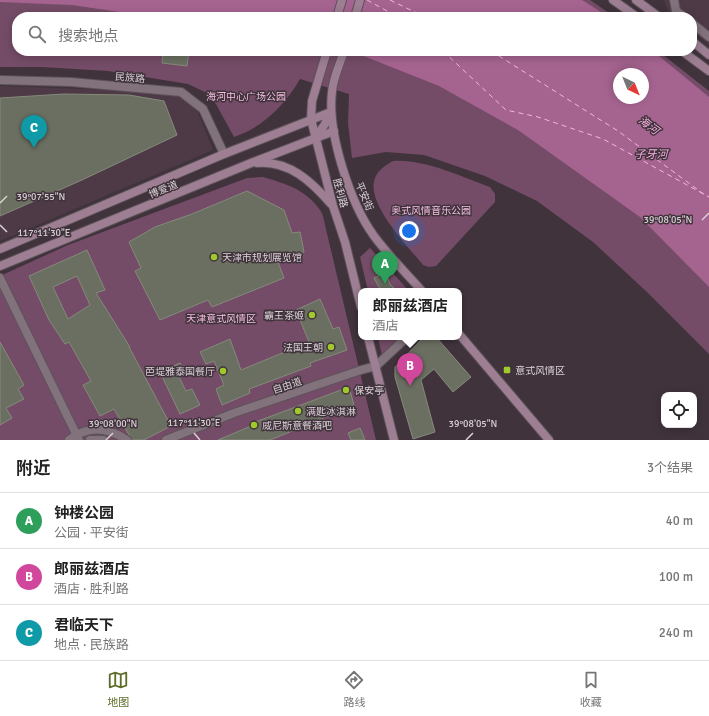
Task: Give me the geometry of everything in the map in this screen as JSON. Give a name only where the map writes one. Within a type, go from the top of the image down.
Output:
[{"type":"main road","points":[[338,12],[342,0]]},
{"type":"main road","points":[[356,12],[360,0]]},
{"type":"main road","points":[[613,0],[630,12]]},
{"type":"main road","points":[[627,10],[635,0],[653,12]]},
{"type":"main road","points":[[697,45],[709,55]]},
{"type":"main road","points":[[291,127],[302,118],[309,108],[325,56]]},
{"type":"main road","points":[[324,131],[331,112],[332,90],[342,56]]},
{"type":"main road","points":[[689,56],[709,71]]},
{"type":"main road","points":[[312,101],[311,119],[324,131]]},
{"type":"main road","points":[[324,131],[331,112]]},
{"type":"main road","name":"博爱道","points":[[0,249],[224,154],[331,112]]},
{"type":"main road","points":[[291,127],[303,126],[324,131]]},
{"type":"main road","name":"博爱道","points":[[0,266],[251,163],[316,138],[324,131]]},
{"type":"main road","name":"平安街","points":[[324,131],[336,142],[342,166],[361,214],[374,236],[419,288]]},
{"type":"main road","name":"胜利路","points":[[316,138],[333,206],[345,242],[358,294]]},
{"type":"main road","points":[[251,163],[267,163],[291,169],[309,181],[333,206]]},
{"type":"main road","points":[[462,338],[548,440]]},
{"type":"main road","points":[[369,340],[394,440]]},
{"type":"street","points":[[674,0],[677,12]]},
{"type":"street","points":[[697,28],[709,37]]},
{"type":"street","name":"民族路","points":[[0,80],[71,82],[181,92],[203,109],[224,154]]},
{"type":"street","points":[[0,278],[77,437]]},
{"type":"street","name":"自由道","points":[[166,440],[234,413],[376,366],[404,340]]},
{"type":"street","points":[[69,440],[89,430],[103,429],[116,433],[126,440]]},
{"type":"street","points":[[90,440],[103,440]]},
{"type":"shaded area","points":[[664,0],[709,0],[709,44],[697,35],[697,12],[669,12]]},
{"type":"shaded area","points":[[0,86],[190,93],[213,150],[0,241]]},
{"type":"green space","name":"海河中心广场公园","points":[[0,0],[590,0],[608,12],[12,12],[12,56],[664,56],[709,91],[709,354],[648,293],[593,242],[537,201],[485,176],[424,155],[386,152],[352,158],[348,123],[349,94],[300,79],[287,98],[263,122],[234,137],[211,95],[188,84],[108,71],[42,67],[0,67]]},
{"type":"green space","name":"奥式风情音乐公园","points":[[393,161],[405,161],[430,165],[490,187],[495,194],[495,202],[436,266],[429,267],[423,265],[390,224],[376,199],[374,188],[376,175],[380,170]]},
{"type":"green space","name":"天津意式风情区","points":[[263,177],[287,185],[301,192],[314,203],[322,213],[376,440],[0,440],[0,276],[68,245],[247,178]]},
{"type":"green space","points":[[370,248],[406,288],[367,288],[360,257]]},
{"type":"green space","points":[[379,340],[399,340],[382,356]]},
{"type":"water","points":[[0,0],[582,0],[601,12],[119,12],[72,5],[0,2]]},
{"type":"water","name":"子牙河","points":[[364,56],[659,56],[709,97],[709,287],[640,217],[518,130],[439,86]]},
{"type":"building","points":[[163,56],[188,56],[187,66],[162,63]]},
{"type":"building","points":[[64,94],[129,95],[164,101],[177,135],[82,180],[0,216],[0,98]]},
{"type":"building","name":"天津市规划展览馆","points":[[247,191],[284,210],[292,233],[300,232],[304,252],[278,262],[284,278],[212,307],[208,300],[160,320],[135,271],[141,268],[129,242],[155,227],[192,214]]},
{"type":"building","points":[[87,250],[105,290],[96,293],[130,347],[171,426],[144,440],[132,440],[114,409],[100,416],[83,385],[91,381],[69,342],[65,344],[49,320],[29,276]],"holes":[[[77,276],[90,305],[68,319],[53,287]]]},
{"type":"building","points":[[385,273],[390,284],[394,288],[379,288],[374,278]]},
{"type":"building","points":[[320,299],[333,329],[339,327],[347,350],[310,363],[311,366],[249,389],[250,393],[222,405],[216,389],[224,385],[214,361],[206,364],[200,352],[230,339],[241,370],[309,342],[296,310]]},
{"type":"building","points":[[421,340],[439,340],[471,377],[453,392],[434,369],[421,380],[435,432],[413,439],[395,377],[395,367]]},
{"type":"building","points":[[0,342],[24,385],[18,389],[24,399],[6,408],[12,418],[0,425]]},
{"type":"building","points":[[180,363],[186,374],[179,377],[186,391],[192,389],[200,405],[180,414],[160,372]]},
{"type":"building","points":[[349,387],[354,405],[270,440],[218,440],[251,426],[250,424]]},
{"type":"building","points":[[360,428],[365,440],[351,440],[348,433]]},
{"type":"ferry route","points":[[367,0],[389,12]]},
{"type":"ferry route","points":[[390,0],[415,12]]},
{"type":"ferry route","points":[[448,56],[506,110],[538,117],[603,139],[709,197]]},
{"type":"ferry route","points":[[499,56],[618,131],[705,195]]},
{"type":"place","name":"君临天下","points":[[34,148]]},
{"type":"place","name":"天津市规划展览馆","points":[[214,257]]},
{"type":"place","name":"钟楼公园","points":[[385,284]]},
{"type":"place","name":"霸王茶姬","points":[[312,315]]},
{"type":"place","name":"法国王朝","points":[[331,347]]},
{"type":"place","name":"意式风情区","points":[[507,370]]},
{"type":"place","name":"芭堤雅泰国餐厅","points":[[223,371]]},
{"type":"place","name":"郎丽兹酒店","points":[[410,386]]},
{"type":"place","name":"保安亭","points":[[346,390]]},
{"type":"place","name":"满匙冰淇淋","points":[[298,411]]},
{"type":"place","name":"威尼斯意餐酒吧","points":[[254,425]]},
{"type":"water label","name":"海河","points":[[649,125]]}]
